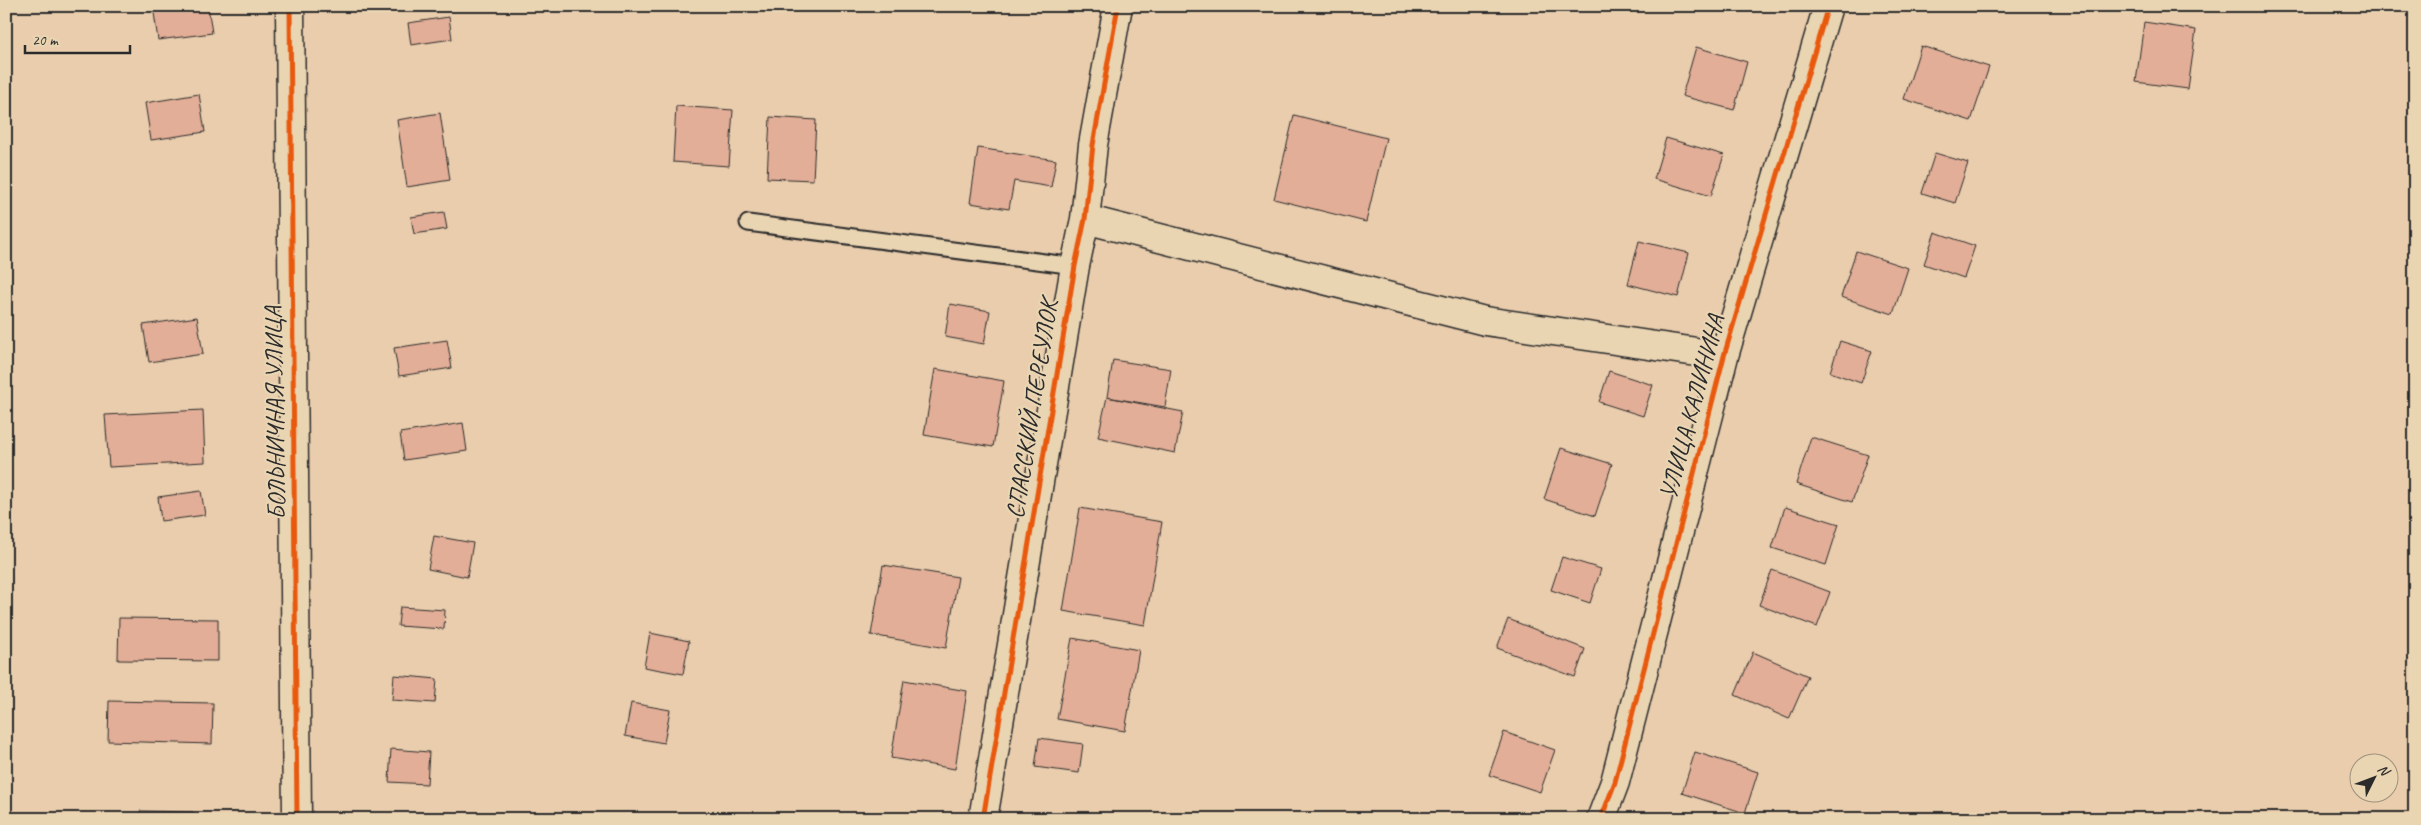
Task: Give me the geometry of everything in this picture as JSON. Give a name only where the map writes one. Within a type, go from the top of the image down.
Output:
[{"type":"street","name":"БОЛЬНИЧНАЯ УЛИЦА","points":[[290,6],[297,819]]},
{"type":"street","name":"СПАССКИЙ ПЕРЕУЛОК","points":[[983,819],[1075,266],[1085,219],[1093,145],[1118,6]]},
{"type":"street","name":"УЛИЦА КАЛИНИНА","points":[[1601,819],[1615,782],[1724,356],[1828,6]]},
{"type":"street","points":[[1085,219],[1485,321],[1724,356]]},
{"type":"lane","points":[[748,223],[1075,266]]},
{"type":"building","points":[[153,6],[208,6],[212,33],[158,40]]},
{"type":"building","points":[[449,17],[452,39],[411,45],[408,23]]},
{"type":"building","points":[[2144,22],[2196,30],[2188,89],[2136,82]]},
{"type":"building","points":[[1921,46],[1989,67],[1971,121],[1904,99]]},
{"type":"building","points":[[1696,47],[1747,62],[1734,110],[1682,96]]},
{"type":"building","points":[[199,94],[205,132],[151,140],[145,103]]},
{"type":"building","points":[[676,106],[733,110],[729,166],[673,162]]},
{"type":"building","points":[[440,113],[450,180],[407,187],[397,120]]},
{"type":"building","points":[[1294,115],[1386,138],[1366,222],[1274,199]]},
{"type":"building","points":[[770,117],[816,120],[813,180],[767,178]]},
{"type":"building","points":[[1666,138],[1724,155],[1711,196],[1654,179]]},
{"type":"building","points":[[978,148],[1056,160],[1051,187],[1014,181],[1009,209],[970,203]]},
{"type":"building","points":[[1935,153],[1968,163],[1955,203],[1922,193]]},
{"type":"building","points":[[444,212],[447,229],[414,234],[411,217]]},
{"type":"building","points":[[1935,232],[1975,246],[1964,278],[1924,264]]},
{"type":"building","points":[[1639,241],[1689,253],[1678,297],[1628,284]]},
{"type":"building","points":[[1856,251],[1908,268],[1893,314],[1841,297]]},
{"type":"building","points":[[950,304],[990,311],[984,344],[945,337]]},
{"type":"building","points":[[197,317],[203,354],[149,362],[143,325]]},
{"type":"building","points":[[447,340],[452,368],[399,376],[394,348]]},
{"type":"building","points":[[1840,341],[1872,351],[1861,383],[1830,372]]},
{"type":"building","points":[[1113,360],[1171,369],[1165,407],[1107,397]]},
{"type":"building","points":[[935,369],[1004,381],[993,447],[924,435]]},
{"type":"building","points":[[1609,371],[1653,385],[1643,416],[1599,402]]},
{"type":"building","points":[[1107,397],[1183,412],[1175,453],[1098,437]]},
{"type":"building","points":[[203,410],[205,462],[109,467],[105,415]]},
{"type":"building","points":[[463,423],[467,451],[404,460],[400,433]]},
{"type":"building","points":[[1811,437],[1868,455],[1852,502],[1796,484]]},
{"type":"building","points":[[1561,448],[1612,464],[1595,516],[1544,499]]},
{"type":"building","points":[[201,491],[205,515],[161,521],[158,497]]},
{"type":"building","points":[[1785,507],[1839,524],[1826,565],[1772,548]]},
{"type":"building","points":[[1080,508],[1162,522],[1145,625],[1063,611]]},
{"type":"building","points":[[434,536],[473,543],[467,577],[428,569]]},
{"type":"building","points":[[1562,557],[1601,569],[1590,603],[1551,590]]},
{"type":"building","points":[[883,565],[958,577],[946,648],[871,635]]},
{"type":"building","points":[[1772,570],[1830,592],[1817,627],[1759,605]]},
{"type":"building","points":[[400,607],[445,610],[444,629],[398,626]]},
{"type":"building","points":[[119,618],[218,619],[218,661],[118,660]]},
{"type":"building","points":[[1508,619],[1585,649],[1575,677],[1497,648]]},
{"type":"building","points":[[650,633],[689,641],[683,674],[644,667]]},
{"type":"building","points":[[1072,638],[1139,650],[1125,731],[1057,719]]},
{"type":"building","points":[[1753,652],[1808,676],[1789,719],[1735,695]]},
{"type":"building","points":[[394,675],[437,679],[435,703],[392,700]]},
{"type":"building","points":[[904,680],[967,691],[955,769],[891,758]]},
{"type":"building","points":[[109,701],[213,703],[212,744],[108,741]]},
{"type":"building","points":[[631,703],[670,710],[664,743],[625,736]]},
{"type":"building","points":[[1504,732],[1555,750],[1540,792],[1489,775]]},
{"type":"building","points":[[1039,738],[1083,744],[1079,773],[1035,767]]},
{"type":"building","points":[[391,749],[429,752],[427,784],[389,782]]},
{"type":"building","points":[[1695,752],[1758,772],[1745,813],[1682,793]]},
{"type":"building","points":[[140,811],[193,812],[193,819],[140,819]]},
{"type":"cycle path","points":[[290,6],[297,819]]},
{"type":"cycle path","points":[[983,819],[1075,266],[1085,219],[1093,145],[1118,6]]},
{"type":"cycle path","points":[[1601,819],[1615,782],[1724,356],[1828,6]]}]
